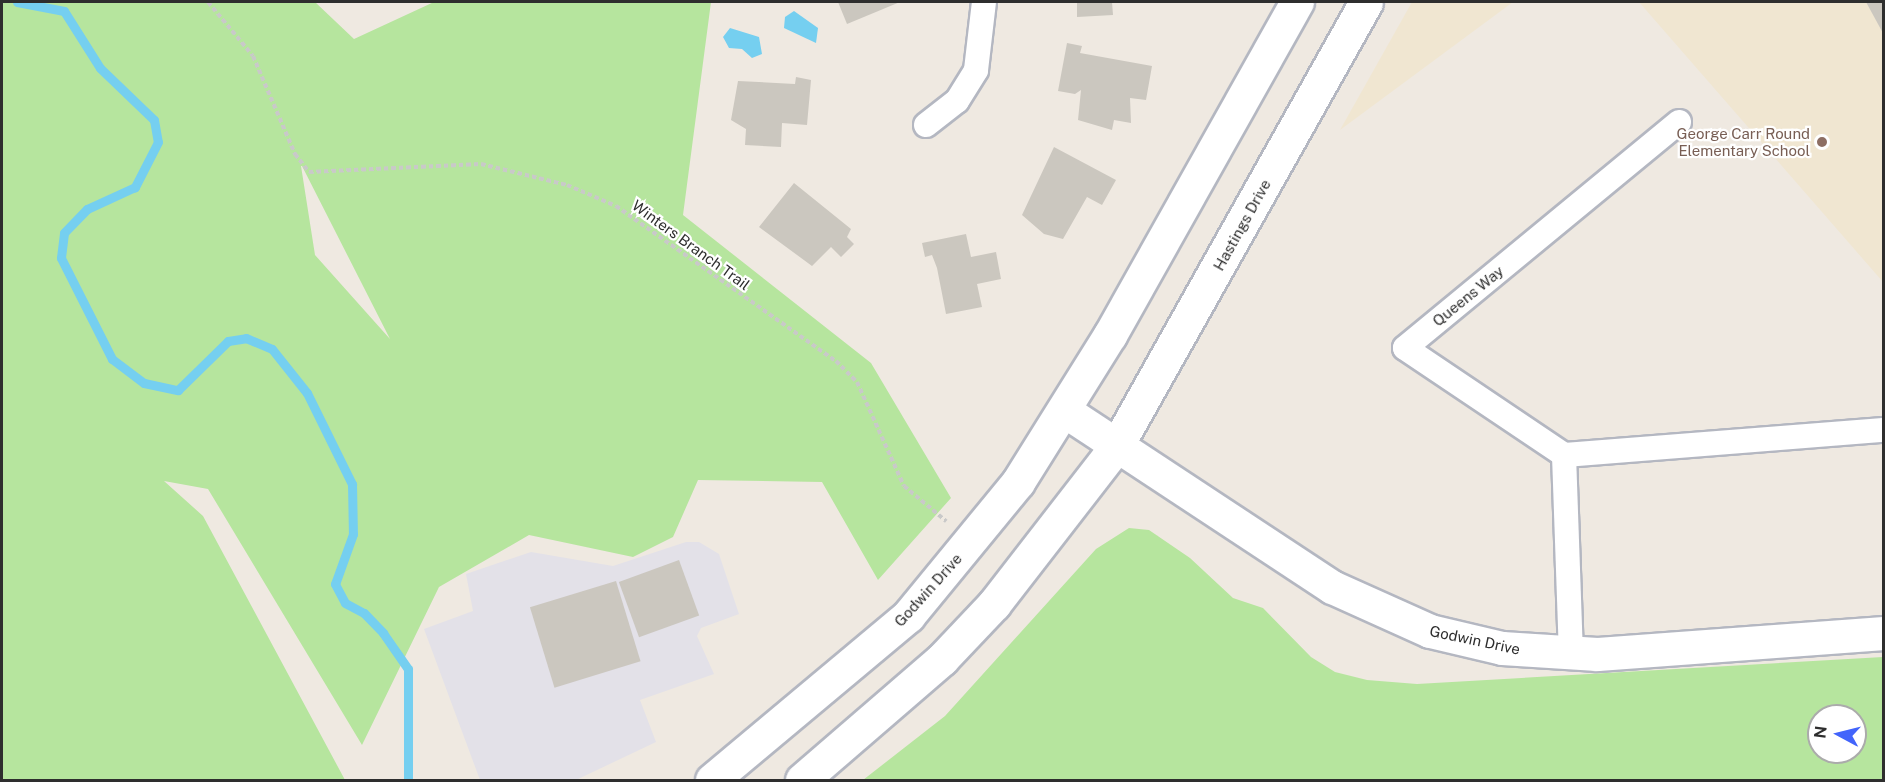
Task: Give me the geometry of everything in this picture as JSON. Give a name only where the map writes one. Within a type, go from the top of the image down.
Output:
[{"type":"street","points":[[926,125],[957,101],[976,70],[984,2]]},
{"type":"street","points":[[1065,411],[1297,2]]},
{"type":"street","name":"Hastings Drive","points":[[1116,447],[1366,2]]},
{"type":"street","name":"Queens Way","points":[[1564,455],[1405,348],[1679,122]]},
{"type":"street","name":"Godwin Drive","points":[[712,780],[852,667],[908,616],[971,543],[1065,411],[1116,447],[1376,611],[1493,646],[1571,654],[1884,633]]},
{"type":"street","points":[[1571,654],[1564,455],[1884,430]]},
{"type":"street","points":[[802,780],[942,658],[994,604],[1116,447]]},
{"type":"path","name":"Winters Branch Trail","points":[[208,2],[253,56],[295,154],[309,172],[481,164],[567,185],[616,206],[836,361],[857,382],[904,486],[971,543]]},
{"type":"shaded area","points":[[1412,2],[1513,2],[1340,130]]},
{"type":"shaded area","name":"George Carr Round Elementary School","points":[[1639,2],[1883,2],[1883,282]]},
{"type":"shaded area","points":[[686,542],[699,542],[719,554],[739,614],[701,628],[697,636],[714,674],[640,700],[656,742],[576,780],[480,780],[424,629],[473,611],[466,574],[531,552],[613,566]]},
{"type":"green space","points":[[2,2],[315,2],[354,39],[434,2],[711,2],[683,215],[871,363],[951,498],[878,580],[822,482],[698,480],[673,537],[633,557],[529,535],[439,587],[362,745],[208,489],[164,481],[203,516],[345,780],[2,780]],"holes":[[[302,166],[390,339],[315,255]]]},
{"type":"green space","points":[[1129,528],[1149,530],[1190,558],[1233,598],[1263,608],[1311,657],[1335,672],[1367,680],[1417,684],[1883,657],[1883,780],[863,780],[945,716],[1096,549]]},
{"type":"water","points":[[794,11],[818,28],[816,43],[784,28],[785,17]]},
{"type":"water","points":[[730,28],[759,37],[762,54],[752,58],[742,49],[729,48],[723,37]]},
{"type":"building","points":[[838,2],[900,2],[847,24]]},
{"type":"building","points":[[1077,2],[1112,2],[1113,15],[1077,17]]},
{"type":"building","points":[[1866,2],[1884,2],[1884,35]]},
{"type":"building","points":[[1067,43],[1082,46],[1080,53],[1152,66],[1146,100],[1130,98],[1131,123],[1114,120],[1112,130],[1078,120],[1081,90],[1075,94],[1058,91]]},
{"type":"building","points":[[796,77],[811,80],[807,125],[782,123],[781,147],[745,145],[746,129],[731,120],[738,81],[795,84]]},
{"type":"building","points":[[1054,147],[1116,180],[1102,205],[1087,197],[1063,239],[1044,234],[1022,215]]},
{"type":"building","points":[[794,183],[851,229],[847,237],[854,244],[841,257],[831,247],[812,266],[759,227]]},
{"type":"building","points":[[966,234],[971,257],[996,252],[1001,279],[977,284],[982,307],[946,314],[937,268],[932,255],[925,257],[922,243]]},
{"type":"building","points":[[679,560],[699,615],[639,637],[619,582]]},
{"type":"building","points":[[616,581],[641,661],[554,688],[530,607]]},
{"type":"waterway","points":[[17,2],[64,11],[100,68],[154,120],[158,142],[135,187],[87,209],[64,233],[61,258],[112,359],[144,383],[178,390],[228,341],[246,338],[272,349],[307,393],[352,484],[353,534],[335,584],[345,603],[364,613],[383,633],[408,669],[408,780]]},
{"type":"place","name":"George Carr Round Elementary School","points":[[1822,142]]}]
